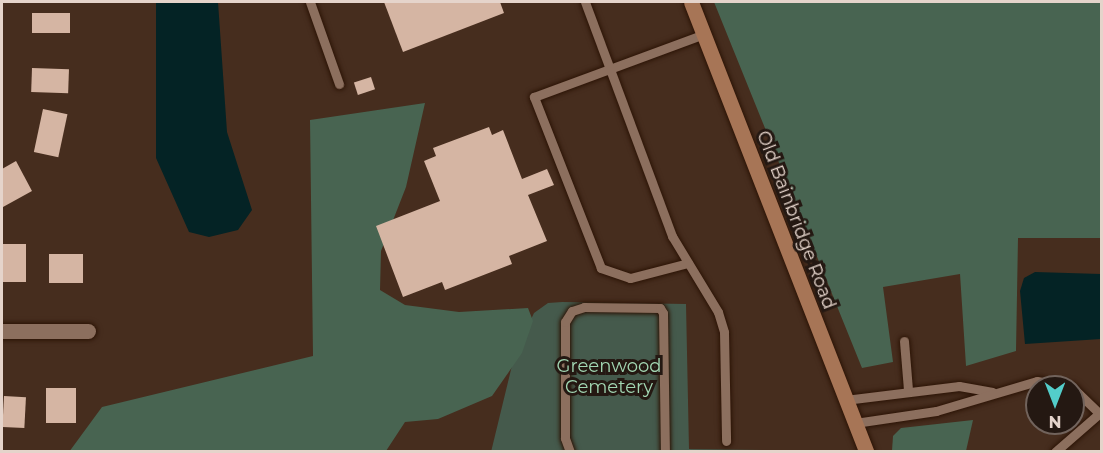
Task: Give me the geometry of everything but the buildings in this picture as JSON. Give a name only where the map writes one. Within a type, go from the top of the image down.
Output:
[{"type":"main road","name":"Old Bainbridge Road","points":[[691,2],[866,452]]},
{"type":"street","points":[[2,331],[88,331]]},
{"type":"lane","points":[[310,2],[339,84]]},
{"type":"lane","points":[[585,2],[612,68],[672,236],[724,332],[726,441]]},
{"type":"lane","points":[[688,263],[630,278],[601,268],[534,97],[704,34]]},
{"type":"lane","points":[[570,452],[565,438],[565,322],[572,310],[584,307],[660,308],[663,313],[664,452]]},
{"type":"lane","points":[[904,341],[908,390]]},
{"type":"lane","points":[[855,423],[936,411],[992,392],[1025,385]]},
{"type":"lane","points":[[845,400],[908,390],[959,386],[992,392]]},
{"type":"lane","points":[[1054,452],[1100,412],[1085,399]]},
{"type":"green space","points":[[714,2],[1101,2],[1101,238],[1018,238],[1016,351],[966,366],[960,274],[883,287],[893,362],[862,368]]},
{"type":"green space","points":[[425,103],[406,187],[381,251],[380,290],[405,305],[459,312],[528,308],[533,321],[522,353],[492,396],[438,419],[405,422],[386,451],[69,452],[102,407],[313,356],[310,120]]},
{"type":"green space","name":"Greenwood Cemetery","points":[[548,303],[686,304],[689,449],[849,451],[491,452],[515,353],[534,313]]},
{"type":"green space","points":[[973,420],[966,451],[892,451],[893,436],[901,428]]},
{"type":"water","points":[[156,2],[218,2],[227,132],[252,210],[238,230],[209,237],[189,232],[156,158]]},
{"type":"water","points":[[1035,272],[1101,274],[1101,339],[1025,344],[1020,291],[1024,278]]}]
